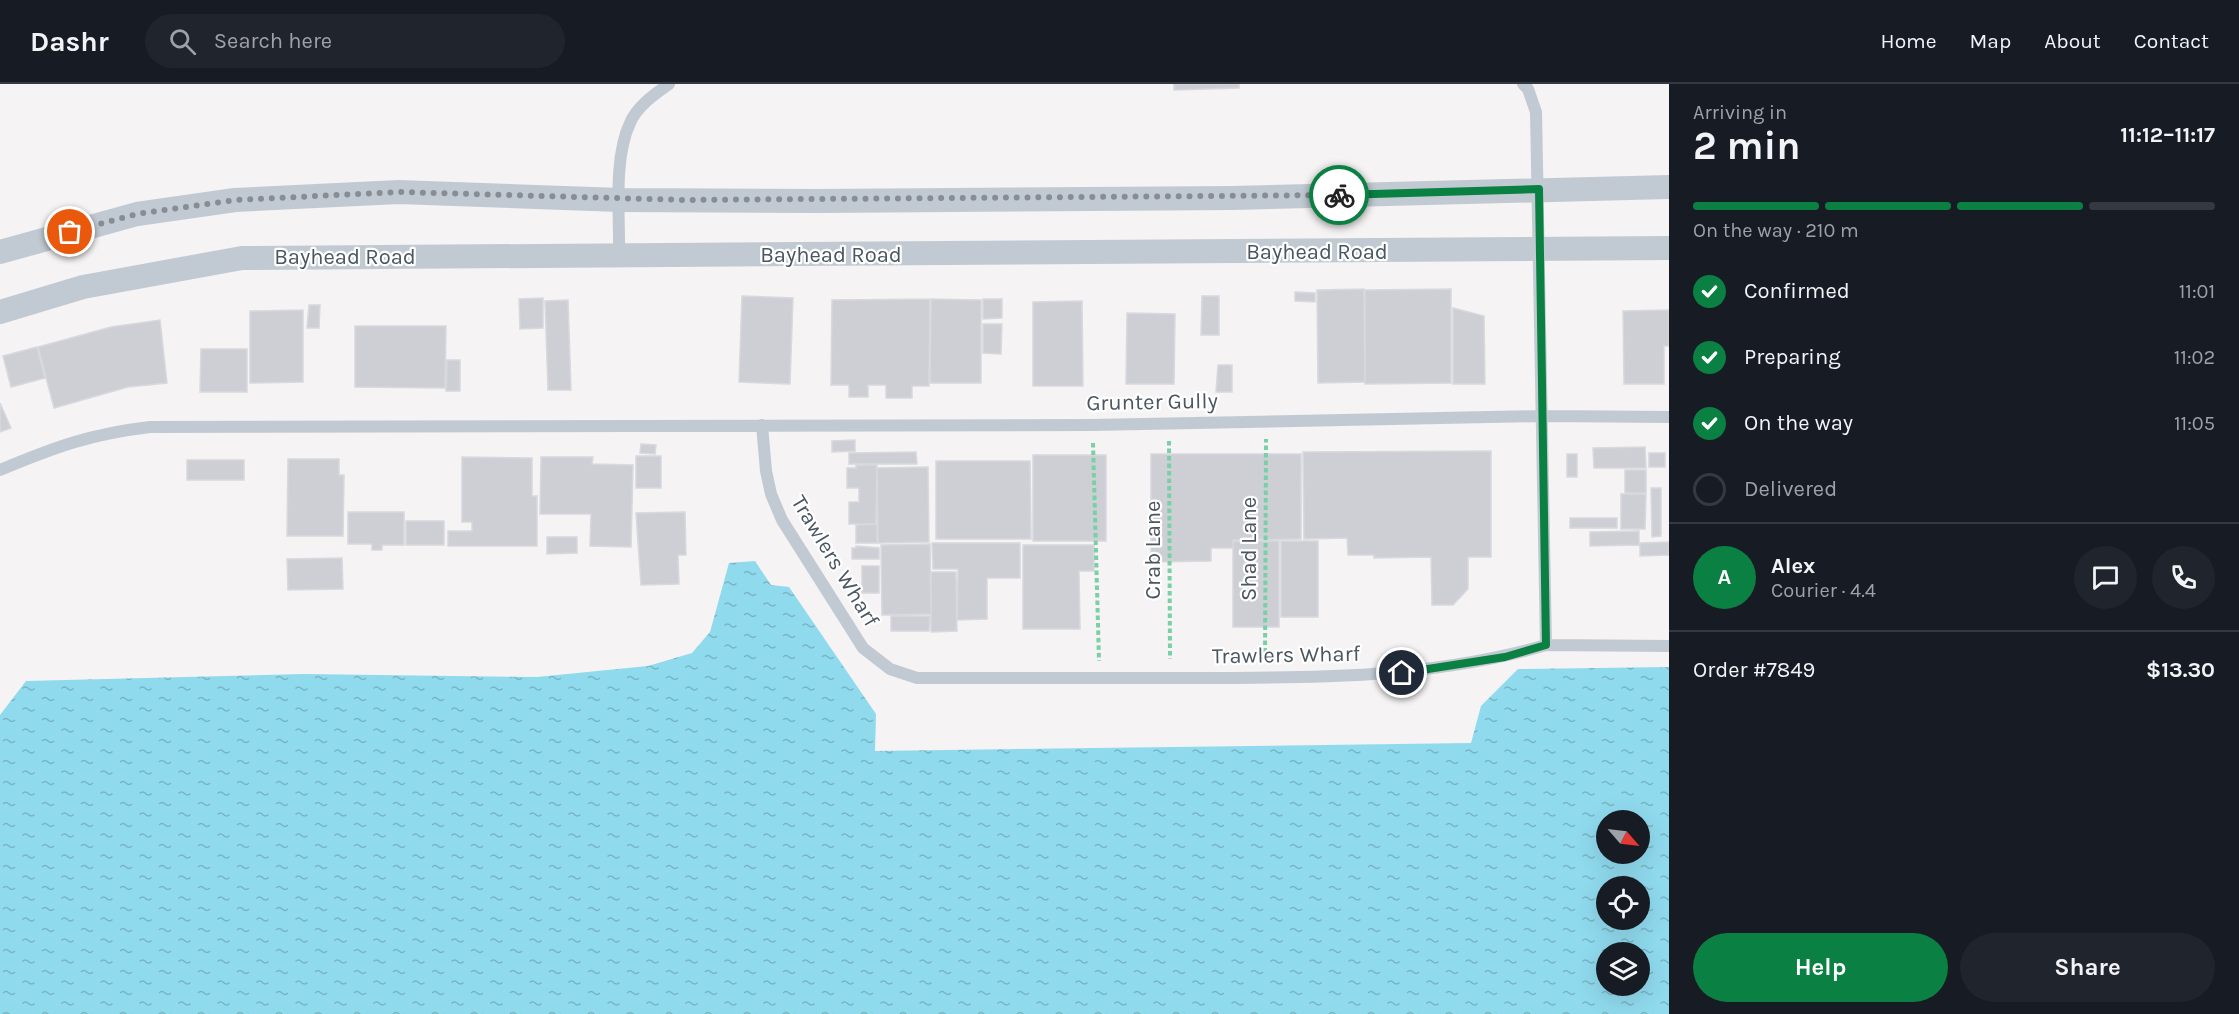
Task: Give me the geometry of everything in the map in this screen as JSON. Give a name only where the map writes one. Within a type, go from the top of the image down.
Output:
[{"type":"street","points":[[0,252],[137,214],[235,200],[399,192],[620,200],[1220,198],[1669,187]]},
{"type":"street","name":"Bayhead Road","points":[[0,312],[83,287],[242,258],[1540,251],[1669,248]]},
{"type":"lane","points":[[619,256],[621,150],[630,121],[650,98],[669,84]]},
{"type":"lane","points":[[1523,84],[1528,89],[1536,112],[1544,416],[1543,588],[1546,645]]},
{"type":"lane","name":"Grunter Gully","points":[[0,470],[64,444],[104,433],[150,427],[1092,424],[1544,416],[1669,417]]},
{"type":"lane","name":"Trawlers Wharf","points":[[762,425],[766,471],[771,494],[782,520],[863,648],[890,669],[917,678],[1265,678],[1402,673],[1505,657],[1546,645],[1669,646]]},
{"type":"path","name":"Shad Lane","points":[[1265,678],[1266,420]]},
{"type":"path","name":"Crab Lane","points":[[1169,423],[1170,678]]},
{"type":"path","points":[[1092,424],[1100,678]]},
{"type":"water","points":[[755,561],[771,585],[789,587],[876,714],[875,751],[1471,743],[1481,706],[1518,669],[1669,667],[1669,1014],[0,1014],[0,715],[26,681],[303,674],[537,677],[648,666],[692,653],[710,632],[729,563]]},
{"type":"building","points":[[1174,84],[1239,84],[1239,88],[1174,90]]},
{"type":"building","points":[[1364,289],[1365,382],[1318,383],[1317,290]]},
{"type":"building","points":[[1451,289],[1451,383],[1365,384],[1365,290]]},
{"type":"building","points":[[1295,292],[1315,293],[1315,302],[1295,301]]},
{"type":"building","points":[[742,296],[793,298],[790,384],[739,382]]},
{"type":"building","points":[[1202,296],[1219,296],[1219,335],[1201,335]]},
{"type":"building","points":[[543,298],[543,328],[520,329],[519,299]]},
{"type":"building","points":[[930,299],[929,386],[912,386],[912,398],[886,398],[886,385],[868,385],[868,397],[849,397],[849,385],[831,385],[832,300]]},
{"type":"building","points":[[931,299],[981,300],[981,383],[930,383]]},
{"type":"building","points":[[983,299],[1002,299],[1002,318],[983,319]]},
{"type":"building","points":[[568,300],[571,390],[548,390],[545,301]]},
{"type":"building","points":[[1082,301],[1083,386],[1033,386],[1033,302]]},
{"type":"building","points":[[309,305],[320,305],[319,328],[307,328]]},
{"type":"building","points":[[1453,308],[1484,316],[1485,384],[1453,384]]},
{"type":"building","points":[[303,310],[303,382],[250,383],[250,311]]},
{"type":"building","points":[[1669,310],[1669,346],[1664,346],[1664,384],[1624,384],[1623,311]]},
{"type":"building","points":[[1127,313],[1175,314],[1174,384],[1126,384]]},
{"type":"building","points":[[160,320],[167,383],[128,387],[54,408],[38,347],[111,327]]},
{"type":"building","points":[[983,324],[1002,324],[1001,354],[983,353]]},
{"type":"building","points":[[355,326],[446,326],[445,388],[355,387]]},
{"type":"building","points":[[37,347],[45,378],[11,387],[3,356]]},
{"type":"building","points":[[201,349],[247,349],[247,392],[200,392]]},
{"type":"building","points":[[447,360],[460,360],[460,391],[446,391]]},
{"type":"building","points":[[1218,365],[1232,365],[1232,392],[1216,392]]},
{"type":"building","points":[[0,403],[11,428],[0,432]]},
{"type":"building","points":[[855,440],[855,451],[832,452],[832,441]]},
{"type":"building","points":[[641,444],[656,445],[655,454],[640,453]]},
{"type":"building","points":[[1645,447],[1646,468],[1594,468],[1593,448]]},
{"type":"building","points":[[1491,451],[1491,557],[1468,557],[1468,589],[1453,605],[1432,605],[1431,557],[1374,558],[1374,555],[1348,555],[1347,538],[1304,539],[1303,452]]},
{"type":"building","points":[[916,452],[917,464],[849,464],[849,453]]},
{"type":"building","points":[[1649,453],[1665,453],[1665,467],[1649,467]]},
{"type":"building","points":[[1151,454],[1301,454],[1301,539],[1233,540],[1233,548],[1211,548],[1211,561],[1151,562]]},
{"type":"building","points":[[1567,454],[1577,454],[1577,477],[1567,477]]},
{"type":"building","points":[[1033,455],[1106,455],[1106,541],[1033,541]]},
{"type":"building","points":[[636,456],[661,456],[661,488],[636,488]]},
{"type":"building","points":[[462,457],[532,458],[532,496],[537,496],[537,546],[448,546],[448,531],[472,531],[472,522],[462,522]]},
{"type":"building","points":[[541,457],[593,457],[592,464],[633,465],[631,547],[590,546],[591,514],[540,514]]},
{"type":"building","points":[[288,459],[339,459],[339,475],[344,475],[343,536],[287,536]]},
{"type":"building","points":[[187,460],[244,460],[244,480],[187,480]]},
{"type":"building","points":[[936,461],[1030,461],[1031,539],[936,539]]},
{"type":"building","points":[[856,465],[877,465],[876,524],[849,524],[849,502],[859,502],[859,488],[847,488],[847,468],[856,468]]},
{"type":"building","points":[[928,467],[929,542],[878,543],[877,468]]},
{"type":"building","points":[[1625,470],[1646,470],[1646,493],[1625,493]]},
{"type":"building","points":[[1651,488],[1661,488],[1661,536],[1652,537]]},
{"type":"building","points":[[1621,494],[1646,494],[1645,529],[1621,529]]},
{"type":"building","points":[[348,512],[404,512],[404,545],[382,545],[382,550],[372,550],[372,544],[348,544]]},
{"type":"building","points":[[685,512],[686,555],[678,555],[679,584],[641,585],[636,513]]},
{"type":"building","points":[[1570,518],[1617,518],[1617,528],[1570,528]]},
{"type":"building","points":[[406,521],[444,521],[444,545],[406,545]]},
{"type":"building","points":[[877,524],[877,543],[856,543],[856,525]]},
{"type":"building","points":[[1639,531],[1639,545],[1590,546],[1590,532]]},
{"type":"building","points":[[547,537],[577,537],[577,553],[547,554]]},
{"type":"building","points":[[1233,541],[1279,541],[1279,627],[1233,627]]},
{"type":"building","points":[[1281,541],[1318,541],[1318,617],[1281,617]]},
{"type":"building","points":[[1669,542],[1669,555],[1640,556],[1640,543]]},
{"type":"building","points":[[932,543],[1020,543],[1020,578],[987,578],[987,619],[957,620],[958,569],[933,569]]},
{"type":"building","points":[[930,544],[931,614],[882,615],[881,545]]},
{"type":"building","points":[[1023,545],[1094,545],[1094,571],[1079,571],[1080,629],[1023,629]]},
{"type":"building","points":[[856,546],[879,548],[879,559],[852,559],[852,548]]},
{"type":"building","points":[[342,558],[343,589],[288,590],[287,559]]},
{"type":"building","points":[[862,566],[879,566],[879,593],[862,593]]},
{"type":"building","points":[[931,572],[956,572],[957,631],[931,632]]},
{"type":"building","points":[[891,616],[930,616],[929,631],[891,631]]},
{"type":"way so far","points":[[70,232],[137,214],[235,200],[399,192],[620,200],[818,201],[1339,195]]},
{"type":"route","points":[[1339,195],[1539,189],[1544,416],[1543,588],[1546,645],[1505,657],[1402,673]]}]
